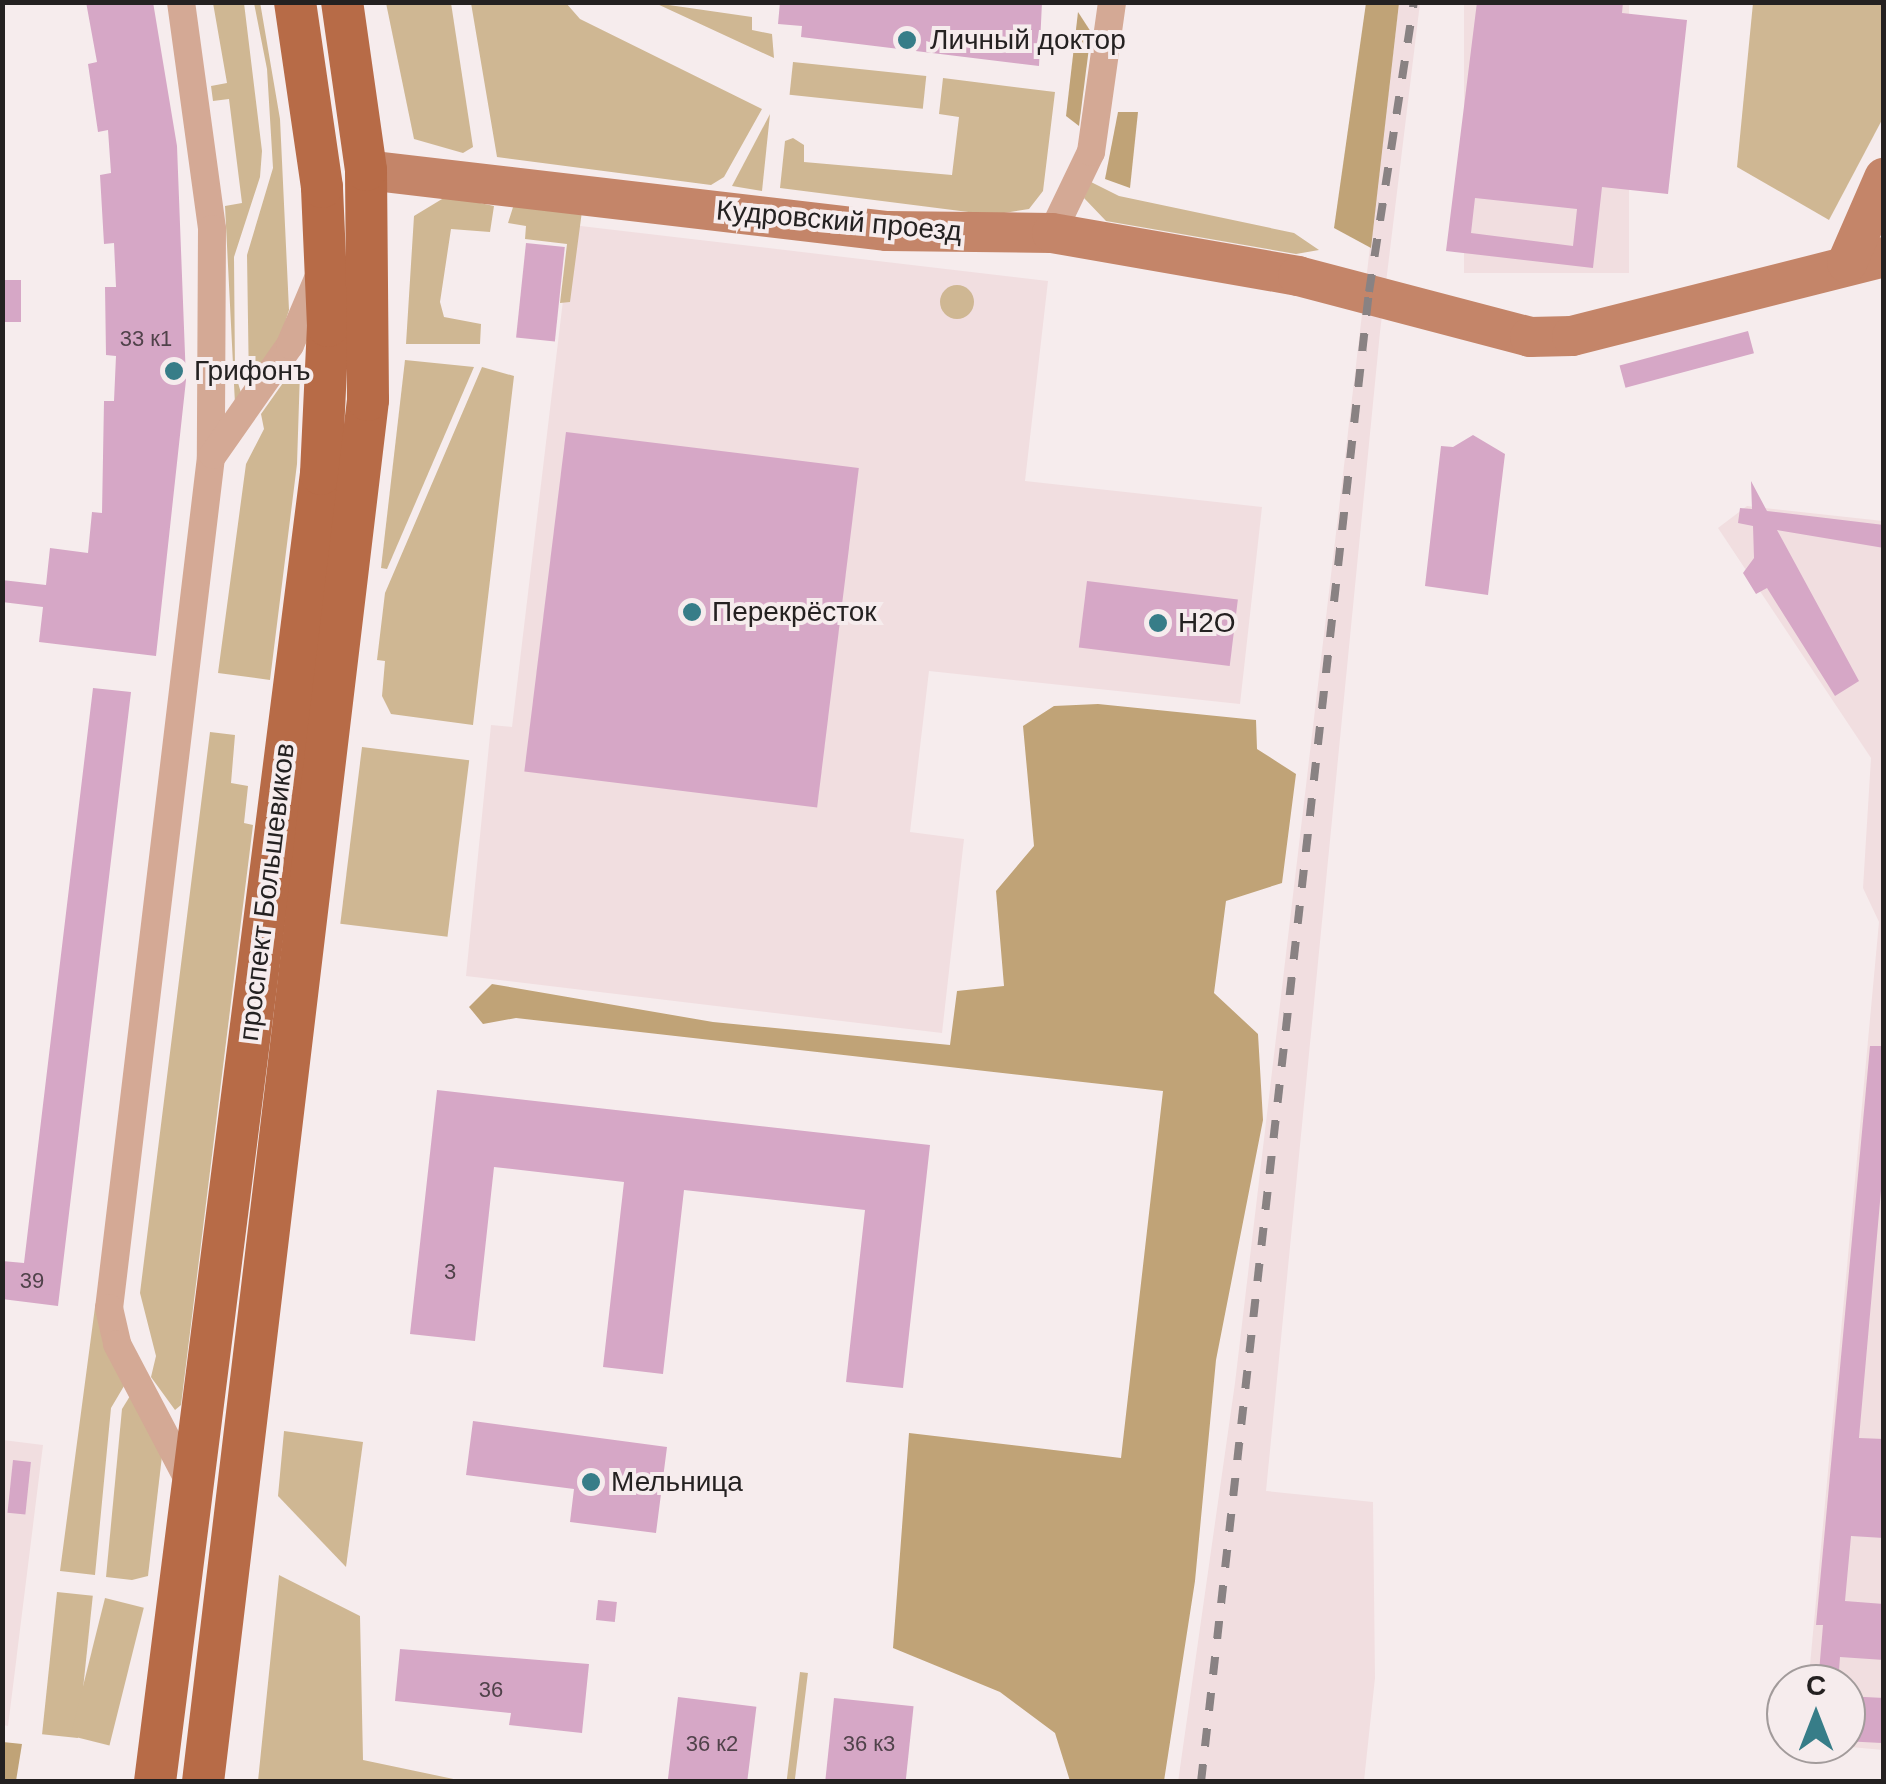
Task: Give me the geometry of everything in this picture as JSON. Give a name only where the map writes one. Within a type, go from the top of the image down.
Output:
[{"type":"main road","name":"проспект Большевиков","points":[[156,1782],[321,474],[324,263],[316,118],[295,2]]},
{"type":"main road","name":"проспект Большевиков","points":[[203,1782],[363,466],[366,170],[342,2]]},
{"type":"main road","points":[[221,1258],[265,1265]]},
{"type":"street","points":[[181,2],[212,228],[211,457],[108,1308],[117,1344],[192,1485]]},
{"type":"street","points":[[1052,233],[1091,152],[1112,2]]},
{"type":"street","name":"Кудровский проезд","points":[[366,170],[887,230],[1052,233],[1369,292],[1530,337],[1572,336],[1865,260]]},
{"type":"street","points":[[1865,260],[1884,178]]},
{"type":"street","points":[[211,457],[290,345],[324,263]]},
{"type":"shaded area","points":[[260,2],[280,119],[289,310],[280,338],[249,387],[247,255],[273,168],[267,69],[254,3]]},
{"type":"shaded area","points":[[213,3],[244,3],[262,151],[260,177],[234,257],[235,373],[242,396],[235,404],[225,206],[242,203],[229,99],[213,101],[211,86],[227,83]]},
{"type":"shaded area","points":[[386,3],[451,3],[473,147],[463,153],[414,139]]},
{"type":"shaded area","points":[[471,3],[566,3],[580,19],[762,109],[724,177],[711,185],[497,157]]},
{"type":"shaded area","points":[[655,3],[752,17],[752,30],[772,34],[774,58]]},
{"type":"shaded area","points":[[1366,3],[1399,3],[1371,248],[1334,228]]},
{"type":"shaded area","points":[[1399,3],[1420,3],[1380,332],[1266,1491],[1373,1502],[1375,1678],[1364,1781],[1178,1782],[1235,1383]]},
{"type":"shaded area","points":[[1464,3],[1629,3],[1629,273],[1464,273]]},
{"type":"shaded area","points":[[1753,3],[1883,3],[1883,118],[1829,220],[1737,167]]},
{"type":"shaded area","points":[[1078,12],[1091,32],[1079,126],[1066,116]]},
{"type":"shaded area","points":[[793,62],[926,76],[923,109],[790,95]]},
{"type":"shaded area","points":[[943,78],[1055,92],[1043,191],[1029,209],[992,215],[780,188],[785,141],[793,138],[804,145],[804,162],[952,175],[959,117],[939,114]]},
{"type":"shaded area","points":[[1118,112],[1138,112],[1130,188],[1105,179]]},
{"type":"shaded area","points":[[770,114],[762,191],[732,186]]},
{"type":"shaded area","points":[[1091,182],[1119,196],[1294,233],[1319,250],[1296,254],[1106,221],[1084,198]]},
{"type":"shaded area","points":[[447,196],[494,206],[490,232],[451,229],[440,302],[444,317],[481,324],[480,344],[406,344],[414,216]]},
{"type":"shaded area","points":[[514,204],[582,211],[570,302],[560,303],[567,244],[525,239],[526,226],[508,223]]},
{"type":"shaded area","points":[[572,225],[1048,281],[1025,481],[1262,507],[1240,704],[929,671],[910,832],[964,839],[942,1033],[466,976],[491,725],[512,727]]},
{"type":"shaded area","points":[[957,285],[969,290],[974,302],[969,314],[957,319],[945,314],[940,302],[945,290]]},
{"type":"shaded area","points":[[405,360],[474,367],[387,569],[381,568]]},
{"type":"shaded area","points":[[482,367],[514,376],[473,725],[391,714],[382,696],[385,661],[377,660],[385,593]]},
{"type":"shaded area","points":[[300,372],[297,464],[270,680],[218,673],[246,464],[264,429],[261,414],[290,373]]},
{"type":"shaded area","points":[[1747,506],[1883,521],[1883,1750],[1866,1748],[1866,1664],[1810,1664],[1879,922],[1863,888],[1871,758],[1718,528]]},
{"type":"shaded area","points":[[1098,704],[1256,720],[1257,749],[1296,774],[1282,883],[1226,901],[1214,993],[1258,1034],[1263,1120],[1216,1360],[1195,1581],[1164,1781],[1070,1781],[1055,1733],[1000,1692],[893,1648],[909,1433],[1121,1458],[1163,1091],[516,1018],[483,1024],[469,1007],[492,984],[713,1022],[950,1045],[957,991],[1004,986],[996,891],[1034,846],[1023,726],[1054,706]]},
{"type":"shaded area","points":[[210,732],[235,735],[231,783],[248,786],[244,823],[253,825],[181,1405],[175,1410],[151,1377],[156,1356],[140,1293]]},
{"type":"shaded area","points":[[362,747],[469,760],[448,937],[340,924]]},
{"type":"shaded area","points":[[95,1307],[124,1386],[111,1408],[95,1575],[60,1571]]},
{"type":"shaded area","points":[[130,1396],[162,1456],[148,1576],[132,1580],[106,1577],[122,1409]]},
{"type":"shaded area","points":[[284,1431],[363,1442],[346,1567],[278,1496]]},
{"type":"shaded area","points":[[3,1440],[43,1445],[8,1726],[3,1725]]},
{"type":"shaded area","points":[[279,1575],[360,1616],[363,1760],[463,1781],[258,1781]]},
{"type":"shaded area","points":[[57,1592],[93,1596],[78,1738],[42,1734]]},
{"type":"shaded area","points":[[105,1598],[144,1608],[109,1745],[71,1736]]},
{"type":"shaded area","points":[[800,1672],[808,1673],[795,1782],[787,1781]]},
{"type":"shaded area","points":[[3,1742],[22,1744],[16,1781],[3,1781]]},
{"type":"building","points":[[86,2],[153,2],[177,146],[186,380],[156,656],[39,642],[43,607],[2,602],[2,580],[46,585],[50,548],[88,553],[92,512],[102,513],[104,401],[114,401],[116,356],[106,355],[105,287],[116,287],[114,243],[104,244],[100,175],[111,173],[108,130],[98,132],[88,64],[97,62]]},
{"type":"building","points":[[780,2],[1042,2],[1039,66],[801,37],[802,26],[778,24]]},
{"type":"building","points":[[1477,2],[1623,2],[1622,13],[1687,20],[1668,194],[1602,187],[1593,268],[1446,251]],"holes":[[[1475,198],[1577,209],[1573,246],[1471,233]]]},
{"type":"building","points":[[526,243],[565,247],[555,342],[516,337]]},
{"type":"building","points":[[2,280],[21,280],[21,322],[2,322]]},
{"type":"building","points":[[1748,331],[1754,353],[1625,388],[1620,365]]},
{"type":"building","name":"Перекрёсток","points":[[566,432],[859,468],[817,807],[524,771]]},
{"type":"building","points":[[1473,435],[1505,454],[1488,595],[1425,586],[1441,446],[1453,447]]},
{"type":"building","points":[[1751,481],[1767,511],[1884,525],[1884,548],[1777,530],[1859,681],[1835,696],[1767,588],[1756,594],[1743,573],[1754,558],[1753,526],[1738,523],[1740,508],[1752,509]]},
{"type":"building","name":"H2O","points":[[1087,581],[1238,600],[1230,666],[1079,648]]},
{"type":"building","points":[[93,688],[131,692],[58,1306],[2,1299],[2,1261],[24,1263]]},
{"type":"building","points":[[1870,1046],[1884,1046],[1884,1157],[1859,1438],[1884,1439],[1884,1538],[1851,1536],[1845,1601],[1884,1604],[1884,1660],[1840,1657],[1839,1664],[1820,1664],[1823,1625],[1816,1625]]},
{"type":"building","points":[[437,1090],[930,1145],[903,1388],[846,1382],[865,1210],[684,1190],[663,1374],[603,1367],[624,1182],[494,1167],[475,1341],[410,1334]]},
{"type":"building","name":"Мельница","points":[[473,1421],[667,1447],[656,1533],[570,1522],[574,1489],[466,1475]]},
{"type":"building","points":[[13,1460],[31,1462],[25,1515],[7,1513]]},
{"type":"building","points":[[598,1600],[617,1602],[615,1622],[596,1620]]},
{"type":"building","points":[[400,1649],[589,1664],[582,1733],[509,1725],[511,1713],[395,1701]]},
{"type":"building","points":[[678,1697],[756,1707],[747,1782],[668,1782]]},
{"type":"building","points":[[1866,1697],[1884,1698],[1882,1743],[1866,1742]]},
{"type":"building","points":[[834,1698],[914,1706],[906,1782],[825,1782]]},
{"type":"railway","points":[[1201,1782],[1369,292],[1414,2]]},
{"type":"place","name":"Личный доктор","points":[[907,40]]},
{"type":"place","name":"Грифонъ","points":[[174,371]]},
{"type":"place","name":"Перекрёсток","points":[[692,612]]},
{"type":"place","name":"H2O","points":[[1158,623]]},
{"type":"place","name":"Мельница","points":[[591,1482]]}]
